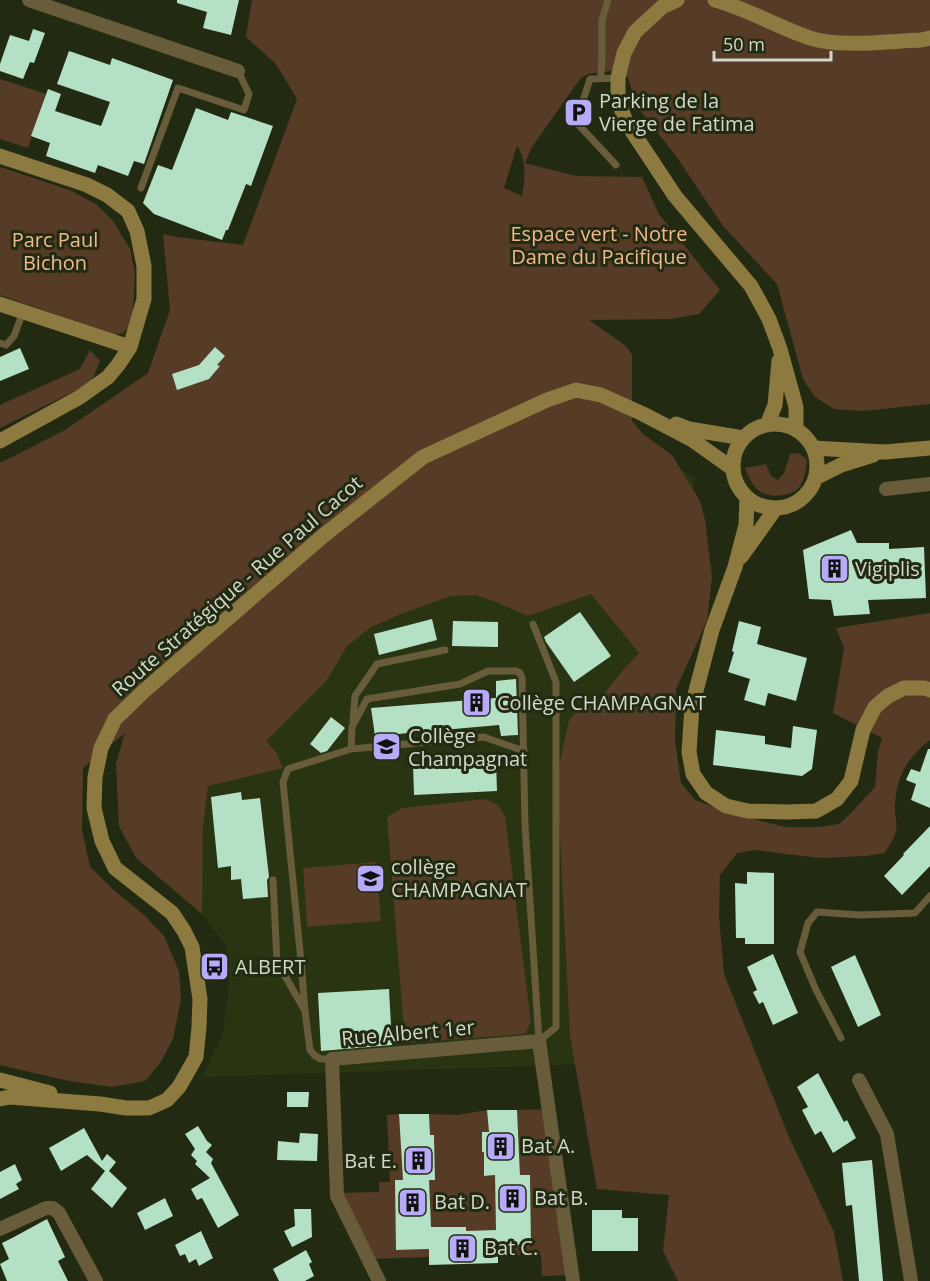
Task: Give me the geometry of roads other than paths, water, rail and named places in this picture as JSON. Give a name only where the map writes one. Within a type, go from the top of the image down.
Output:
[{"type":"street","points":[[29,0],[238,70]]},
{"type":"street","points":[[677,0],[662,7],[634,32],[624,53],[618,78],[618,100],[626,122],[675,196],[751,286],[769,319],[796,407],[796,430]]},
{"type":"street","points":[[715,0],[734,5],[812,39],[845,43],[930,38]]},
{"type":"street","points":[[0,156],[87,185],[107,195],[128,211],[137,231],[144,266],[144,299],[130,347],[108,377],[80,397],[0,441]]},
{"type":"street","points":[[0,304],[130,347]]},
{"type":"street","points":[[767,425],[776,405],[780,349]]},
{"type":"street","name":"Route Stratégique - Rue Paul Cacot","points":[[0,1099],[10,1097],[126,1108],[149,1108],[167,1100],[179,1087],[196,1056],[199,1028],[200,999],[192,947],[172,914],[115,868],[102,841],[94,808],[95,777],[101,748],[115,719],[145,690],[314,543],[423,457],[547,400],[576,390],[602,395],[643,414],[691,439],[733,469]]},
{"type":"street","name":"Route Stratégique - Rue Paul Cacot","points":[[643,414],[689,429],[743,438]]},
{"type":"street","points":[[777,424],[796,430],[806,438],[816,458],[816,478],[810,490],[801,500],[789,506],[776,508],[755,504],[747,498],[735,480],[733,469],[737,447],[743,438],[767,425],[777,424]]},
{"type":"street","points":[[813,448],[885,452],[930,448]]},
{"type":"street","points":[[816,478],[841,465],[885,452]]},
{"type":"street","points":[[886,489],[930,484]]},
{"type":"street","points":[[747,498],[746,525],[735,567],[712,630],[692,706],[689,752],[693,774],[706,793],[726,806],[748,811],[816,811],[837,799],[851,781],[863,730],[875,707],[888,696],[904,688],[930,690]]},
{"type":"street","points":[[735,567],[776,508]]},
{"type":"street","points":[[539,1041],[573,1281]]},
{"type":"street","name":"Rue Albert 1er","points":[[379,1281],[337,1196],[332,1059],[539,1041]]},
{"type":"street","name":"Route Stratégique - Rue Paul Cacot","points":[[0,1080],[100,1104]]},
{"type":"street","points":[[859,1080],[887,1134],[911,1281]]},
{"type":"street","points":[[0,1229],[46,1208],[53,1208],[59,1213],[96,1281]]},
{"type":"lane","points":[[601,78],[602,20],[608,0]]},
{"type":"lane","points":[[141,188],[178,88],[244,110],[249,94],[238,70]]},
{"type":"lane","points":[[616,165],[576,122],[590,79],[618,78]]},
{"type":"lane","points":[[0,343],[6,345],[14,336],[23,312]]},
{"type":"lane","points":[[533,624],[556,682],[556,1027],[539,1041]]},
{"type":"lane","points":[[351,749],[355,696],[377,664],[445,650]]},
{"type":"lane","points":[[352,727],[367,699],[460,684],[488,671],[516,671],[520,674],[522,678],[525,825],[539,1041]]},
{"type":"lane","points":[[332,1059],[321,1059],[310,1050],[283,782],[288,769],[351,749],[484,737],[524,751]]},
{"type":"lane","points":[[273,880],[277,962],[305,1011]]},
{"type":"lane","points":[[841,1038],[816,990],[800,952],[807,923],[817,912],[861,915],[915,914],[930,896]]},
{"type":"place","name":"Parking de la Vierge de Fatima","points":[[578,113]]},
{"type":"place","name":"Vigiplis","points":[[834,569]]},
{"type":"place","name":"Collège CHAMPAGNAT","points":[[476,703]]},
{"type":"place","name":"Collège Champagnat","points":[[387,747]]},
{"type":"place","name":"collège CHAMPAGNAT","points":[[370,878]]},
{"type":"place","name":"ALBERT","points":[[214,967]]},
{"type":"place","name":"Bat A.","points":[[500,1146]]},
{"type":"place","name":"Bat E.","points":[[418,1161]]},
{"type":"place","name":"Bat B.","points":[[513,1198]]},
{"type":"place","name":"Bat D.","points":[[413,1202]]},
{"type":"place","name":"Bat C.","points":[[463,1248]]},
{"type":"park label","name":"Espace vert - Notre Dame du Pacifique","points":[[599,246]]},
{"type":"park label","name":"Parc Paul Bichon","points":[[55,252]]}]
